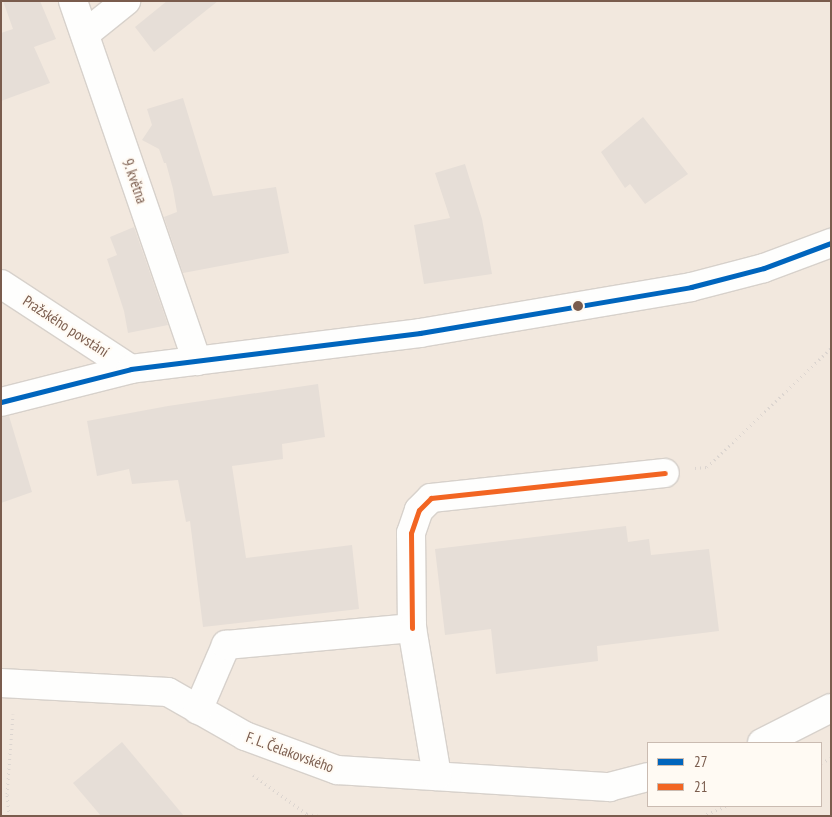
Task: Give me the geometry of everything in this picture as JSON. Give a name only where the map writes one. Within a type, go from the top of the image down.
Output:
[{"type":"street","name":"9. května","points":[[73,1],[197,361]]},
{"type":"street","points":[[85,34],[126,1]]},
{"type":"street","points":[[1,402],[131,369],[420,333],[690,287],[764,268],[831,243]]},
{"type":"street","name":"Pražského povstání","points":[[1,284],[131,369]]},
{"type":"street","points":[[437,776],[412,628],[411,533],[419,510],[431,498],[665,473]]},
{"type":"street","points":[[198,710],[226,645],[412,628]]},
{"type":"street","name":"F. L. Čelakovského","points":[[8,694],[168,692],[245,736],[337,770],[609,787],[647,777]]},
{"type":"street","points":[[764,742],[831,708]]},
{"type":"path","points":[[665,473],[707,467],[831,348]]},
{"type":"path","points":[[8,694],[7,794],[9,816]]},
{"type":"path","points":[[249,772],[307,814],[319,816]]},
{"type":"path","points":[[702,816],[724,807]]},
{"type":"shaded area","points":[[1,1],[831,1],[831,816],[1,816]]},
{"type":"building","points":[[3,1],[40,1],[56,39],[34,47],[50,83],[1,101],[1,33],[13,29]]},
{"type":"building","points":[[167,1],[218,1],[154,52],[135,27]]},
{"type":"building","points":[[183,98],[213,196],[276,187],[289,253],[183,273],[164,217],[177,212],[166,163],[164,163],[159,149],[142,140],[152,125],[147,109]]},
{"type":"building","points":[[643,117],[688,174],[645,204],[630,184],[625,188],[601,152]]},
{"type":"building","points":[[465,164],[482,219],[492,274],[424,284],[414,225],[450,218],[435,173]]},
{"type":"building","points":[[134,227],[168,325],[128,333],[124,311],[107,259],[117,255],[110,237]]},
{"type":"building","points":[[318,384],[325,437],[282,444],[283,459],[232,466],[246,558],[352,545],[359,609],[203,627],[190,521],[186,522],[178,480],[132,484],[129,469],[97,476],[87,421],[168,406]]},
{"type":"building","points":[[9,416],[32,492],[1,503],[1,417]]},
{"type":"building","points":[[626,526],[628,542],[649,539],[651,555],[709,549],[719,631],[597,646],[598,661],[496,674],[491,629],[445,635],[435,549]]},
{"type":"building","points":[[122,742],[184,816],[101,816],[73,783]]},
{"type":"transit line","name":"27","points":[[1,402],[131,369],[420,333],[691,287],[764,268],[831,243]]},
{"type":"transit line","name":"21","points":[[412,628],[411,533],[419,510],[431,498],[665,473]]}]
